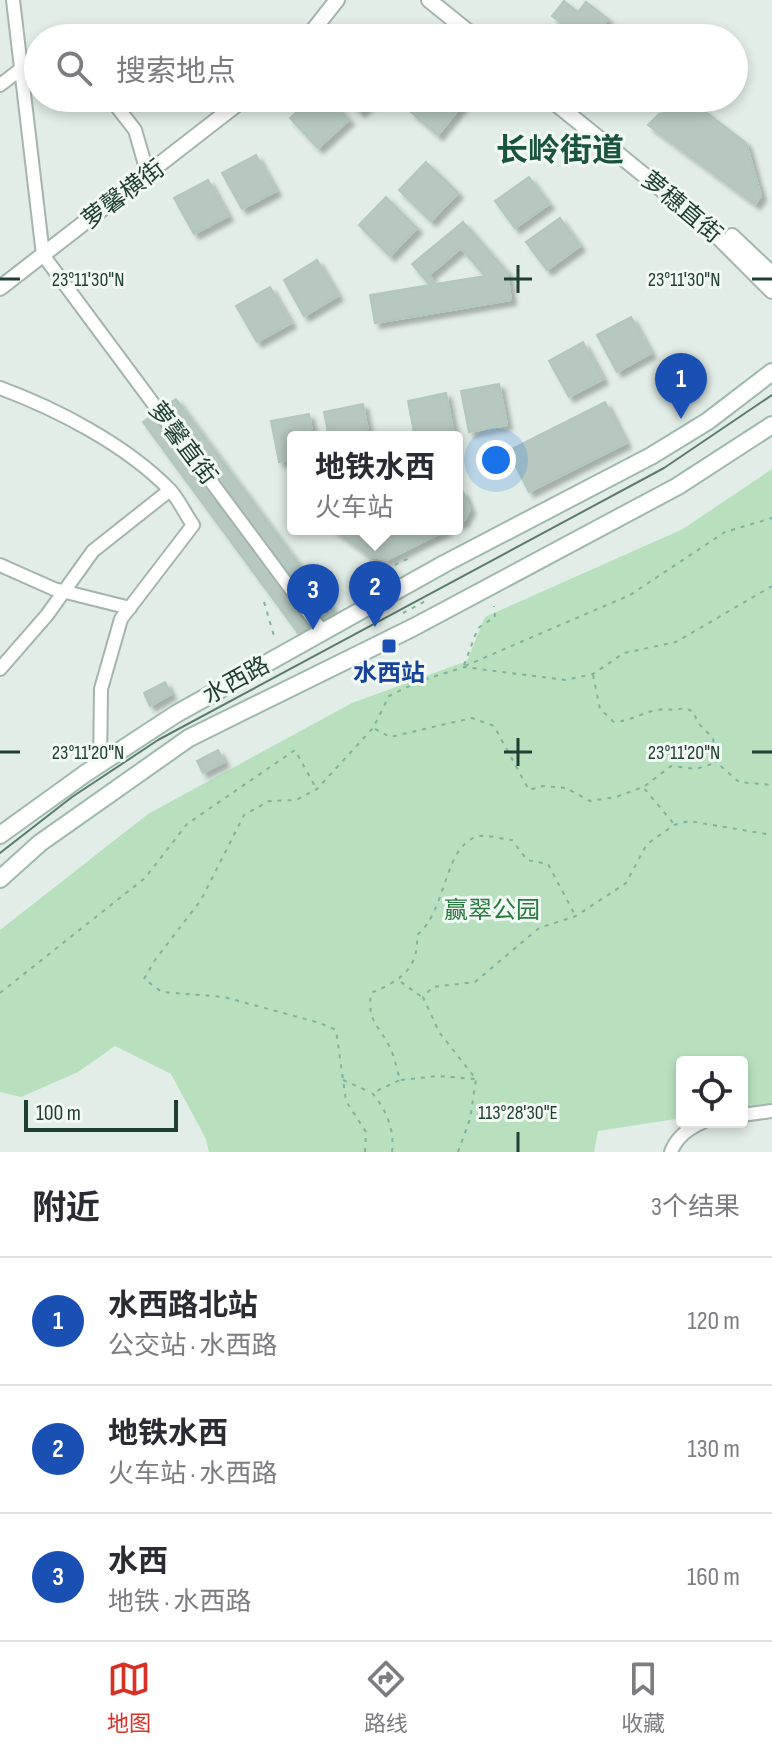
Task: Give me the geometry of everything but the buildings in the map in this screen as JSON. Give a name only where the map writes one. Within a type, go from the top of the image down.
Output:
[{"type":"main road","name":"水西路","points":[[0,835],[176,714],[470,550],[651,456],[708,421],[772,372]]},
{"type":"main road","name":"水西路","points":[[0,879],[40,843],[189,738],[414,627],[678,486],[772,425]]},
{"type":"street","points":[[13,0],[24,94]]},
{"type":"street","points":[[321,24],[337,0]]},
{"type":"street","points":[[429,0],[459,24]]},
{"type":"street","points":[[442,0],[471,24]]},
{"type":"street","points":[[0,85],[24,68]]},
{"type":"street","points":[[26,112],[43,255]]},
{"type":"street","points":[[121,112],[135,130],[148,175]]},
{"type":"street","name":"萝馨横街","points":[[0,288],[227,112]]},
{"type":"street","name":"萝穗直街","points":[[566,112],[708,227],[772,291]]},
{"type":"street","name":"萝穗直街","points":[[578,112],[732,237],[772,274]]},
{"type":"street","name":"萝馨直街","points":[[43,255],[322,631]]},
{"type":"street","points":[[0,388],[38,402],[119,449],[170,490],[193,525],[121,619],[101,689],[100,764]]},
{"type":"street","points":[[0,669],[64,592],[93,551],[170,490]]},
{"type":"street","points":[[0,565],[64,592],[130,608]]},
{"type":"street","points":[[748,1114],[772,1111]]},
{"type":"street","points":[[671,1152],[674,1143],[691,1128]]},
{"type":"path","points":[[365,1152],[366,1132],[346,1101],[336,1030],[224,997],[162,992],[144,979],[201,900],[244,815],[269,801],[296,800],[317,789],[373,728],[389,696],[630,595],[725,532],[772,518]]},
{"type":"path","points":[[382,575],[380,572],[409,558]]},
{"type":"path","points":[[464,667],[565,680],[593,674],[624,653],[676,642],[772,586]]},
{"type":"path","points":[[403,613],[429,599]]},
{"type":"path","points":[[264,602],[274,636]]},
{"type":"path","points":[[464,667],[478,628],[495,617],[494,606]]},
{"type":"path","points":[[593,674],[600,709],[614,722],[630,721],[655,709],[675,711],[685,708],[694,712],[697,722],[713,738],[716,762],[739,782],[772,785]]},
{"type":"path","points":[[373,728],[390,737],[472,718],[494,726],[529,790],[543,786],[566,788],[590,801],[616,797],[643,787],[671,766],[696,769],[716,762]]},
{"type":"path","points":[[0,993],[145,878],[187,824],[295,750],[317,789]]},
{"type":"path","points":[[643,787],[674,825]]},
{"type":"path","points":[[423,997],[433,987],[475,982],[539,928],[576,916],[626,883],[647,844],[674,825],[689,821],[772,835]]},
{"type":"path","points":[[400,1080],[390,1047],[368,1010],[371,993],[399,981],[418,950],[417,935],[428,926],[440,902],[450,865],[464,843],[481,836],[512,840],[527,860],[548,864],[576,916]]},
{"type":"path","points":[[399,981],[423,997],[439,1032],[476,1079],[470,1119],[458,1152]]},
{"type":"path","points":[[372,1093],[400,1080],[438,1076],[476,1079]]},
{"type":"path","points":[[343,1080],[372,1093],[384,1106],[394,1140],[392,1152]]},
{"type":"green space","name":"赢翠公园","points":[[772,469],[772,1104],[748,1108],[748,1056],[676,1056],[676,1119],[598,1131],[594,1152],[209,1152],[206,1139],[171,1074],[115,1046],[78,1072],[21,1097],[0,1092],[0,930],[148,814],[352,703],[467,661],[485,617],[683,529]]},
{"type":"tram line","points":[[0,853],[72,797],[158,740],[664,468],[772,395]]},
{"type":"place","name":"水西路北站","points":[[681,419]]},
{"type":"place","name":"地铁水西","points":[[375,627]]},
{"type":"place","name":"水西","points":[[313,630]]},
{"type":"place","name":"水西站","points":[[389,646]]},
{"type":"district","name":"长岭街道","points":[[560,150]]}]
